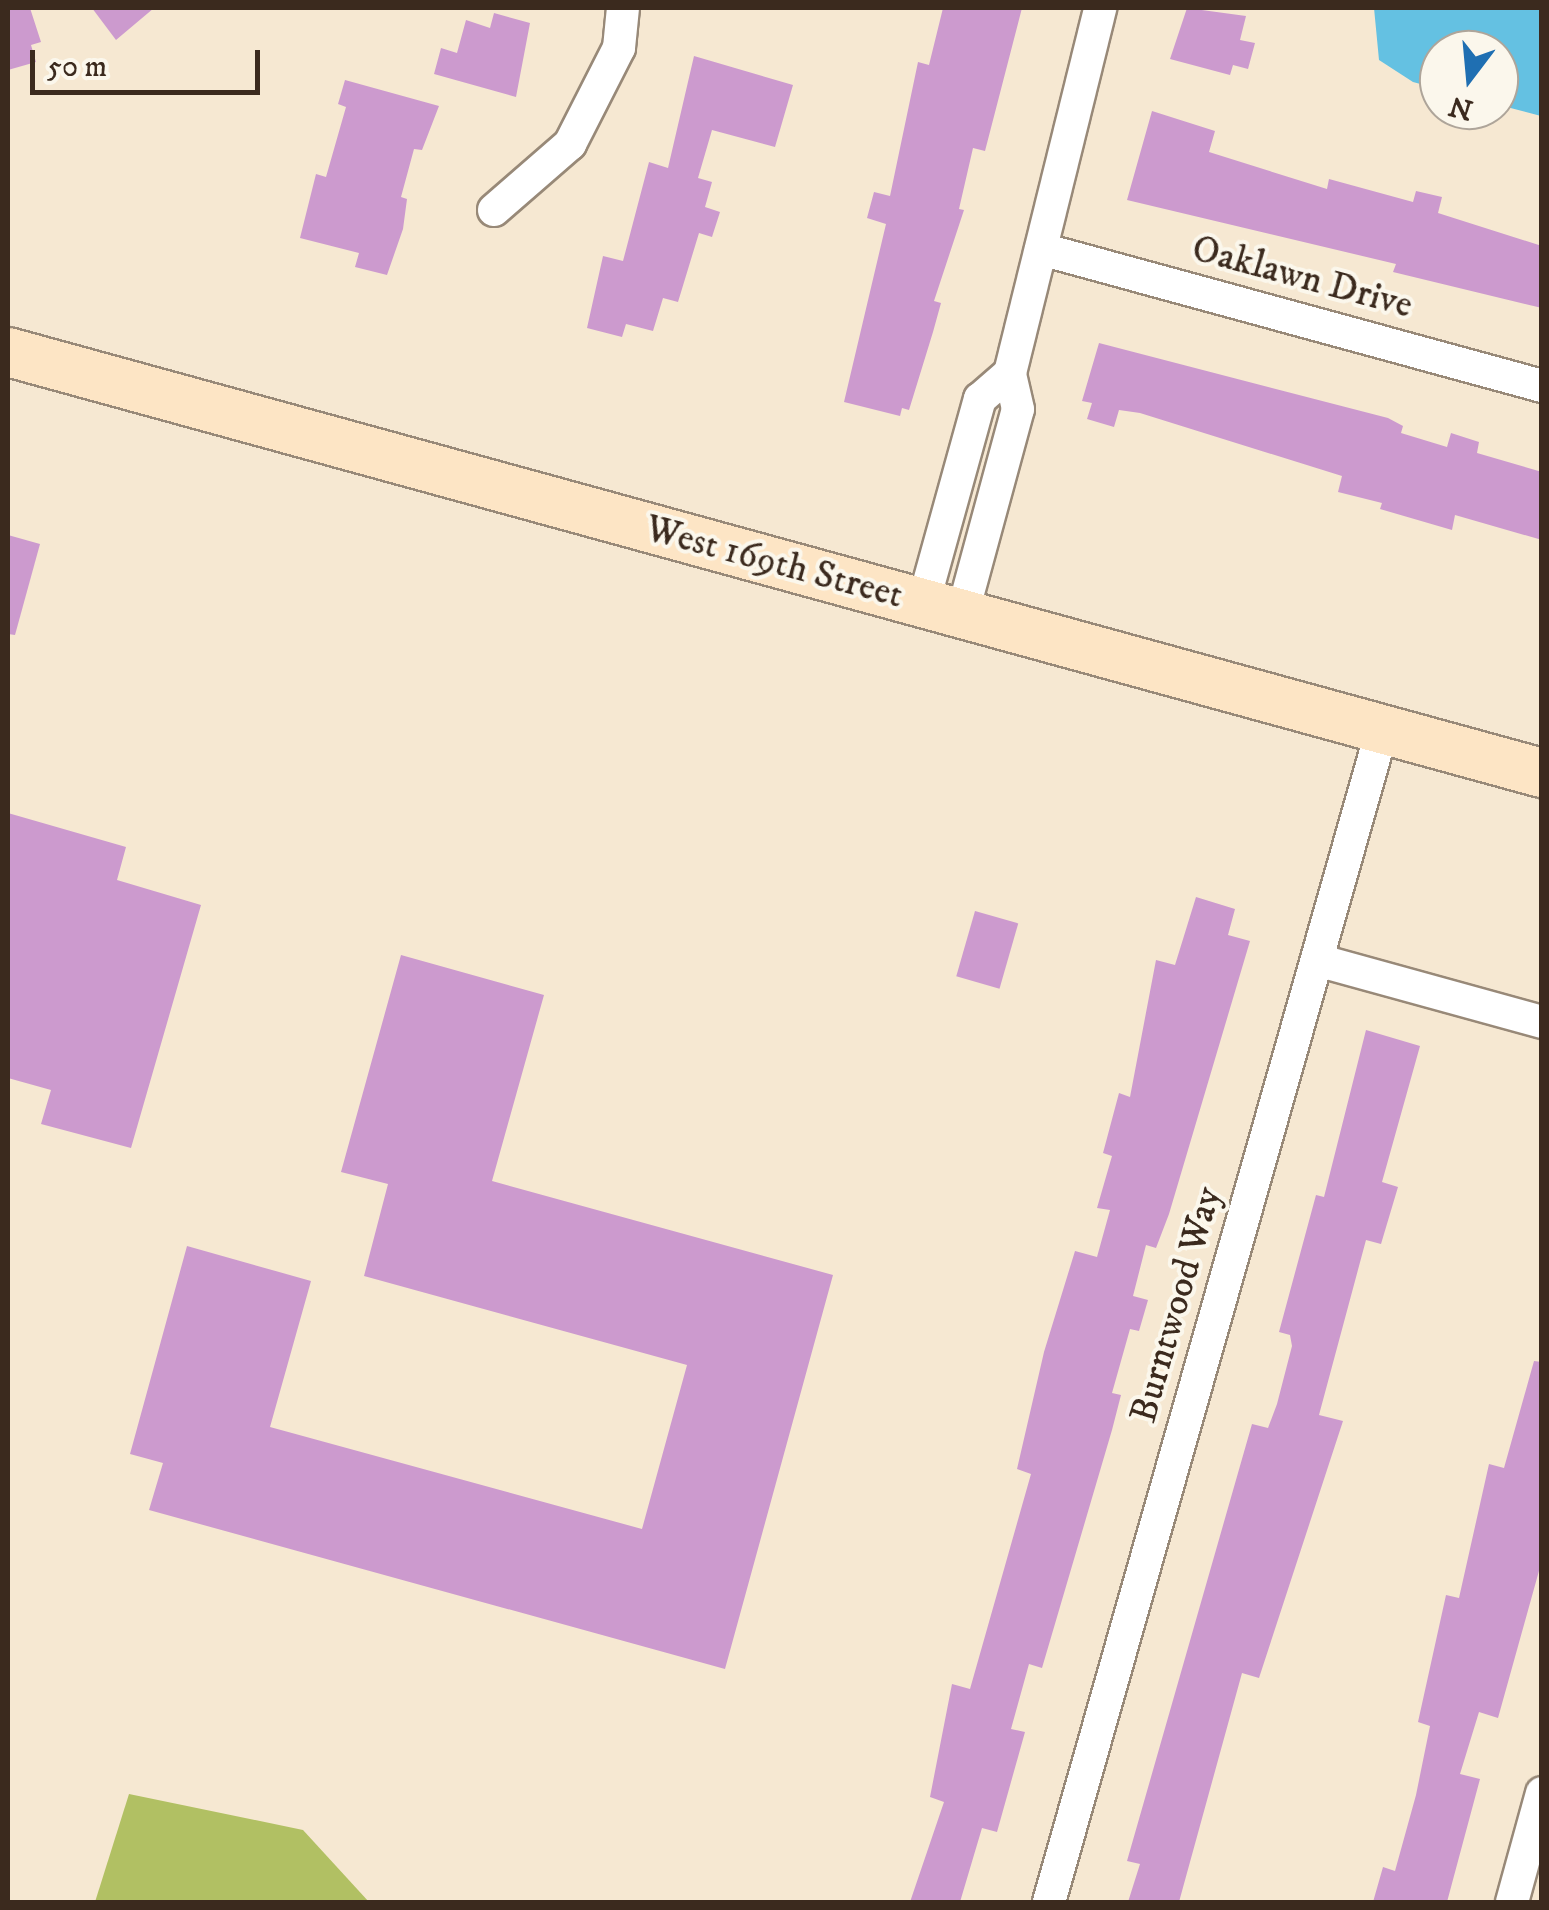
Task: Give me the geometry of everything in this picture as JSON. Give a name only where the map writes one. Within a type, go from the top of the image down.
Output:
[{"type":"street","points":[[494,210],[570,144],[608,77],[624,8]]},
{"type":"street","points":[[943,610],[1018,409],[1010,372],[1100,8]]},
{"type":"street","name":"Oaklawn Drive","points":[[1041,249],[1542,386]]},
{"type":"street","name":"West 169th Street","points":[[8,352],[1542,773]]},
{"type":"street","name":"Burntwood Way","points":[[1048,1902],[1382,730]]},
{"type":"street","points":[[1317,960],[1542,1022]]},
{"type":"street","points":[[1512,1902],[1542,1794]]},
{"type":"green space","points":[[129,1794],[303,1830],[369,1902],[95,1902]]},
{"type":"water","points":[[1374,8],[1541,8],[1541,116],[1519,110],[1519,30],[1419,30],[1419,84],[1379,60]]},
{"type":"building","points":[[8,8],[30,8],[41,42],[31,45],[36,62],[8,70]]},
{"type":"building","points":[[92,8],[154,8],[116,40]]},
{"type":"building","points":[[943,8],[1022,8],[985,151],[973,148],[959,209],[964,210],[934,301],[941,303],[933,332],[909,410],[902,408],[900,416],[844,402],[886,224],[867,218],[874,192],[890,196],[918,62],[929,65]]},
{"type":"building","points":[[1187,8],[1246,16],[1240,40],[1255,43],[1248,69],[1233,65],[1230,75],[1170,59]]},
{"type":"building","points":[[494,13],[530,23],[516,97],[434,74],[441,48],[457,53],[466,20],[490,28]]},
{"type":"building","points":[[694,56],[793,85],[775,147],[712,130],[698,178],[712,182],[705,207],[720,212],[712,237],[699,233],[678,302],[663,298],[653,331],[626,324],[622,337],[587,328],[603,256],[623,261],[649,162],[668,168]]},
{"type":"building","points":[[345,80],[439,106],[422,150],[414,149],[401,197],[407,199],[403,229],[387,275],[355,267],[359,253],[300,238],[316,174],[326,177],[346,107],[338,104]]},
{"type":"building","points":[[1152,111],[1215,131],[1209,152],[1327,189],[1329,179],[1413,202],[1416,191],[1442,197],[1438,213],[1542,246],[1542,308],[1393,272],[1396,264],[1127,200]]},
{"type":"building","points":[[1099,343],[1388,418],[1403,426],[1401,433],[1447,447],[1451,433],[1479,442],[1477,453],[1542,472],[1542,540],[1455,515],[1452,530],[1380,509],[1382,503],[1338,492],[1342,476],[1140,413],[1119,410],[1114,427],[1087,419],[1092,403],[1082,401]]},
{"type":"building","points":[[8,535],[40,544],[15,635],[8,634]]},
{"type":"building","points":[[8,813],[126,847],[117,880],[201,905],[131,1148],[41,1124],[51,1090],[8,1078]]},
{"type":"building","points":[[1196,897],[1235,909],[1228,935],[1250,941],[1169,1214],[1156,1248],[1146,1245],[1133,1296],[1148,1300],[1139,1331],[1130,1329],[1112,1393],[1121,1395],[1112,1430],[1042,1668],[1029,1664],[1011,1729],[1025,1732],[997,1832],[982,1828],[960,1902],[910,1902],[944,1802],[930,1797],[952,1684],[970,1689],[1031,1474],[1017,1469],[1044,1352],[1075,1251],[1097,1257],[1110,1210],[1097,1208],[1112,1156],[1103,1153],[1119,1093],[1130,1097],[1156,960],[1175,965]]},
{"type":"building","points":[[975,911],[1018,923],[1000,989],[956,976]]},
{"type":"building","points":[[401,955],[544,995],[492,1181],[833,1275],[725,1669],[149,1510],[163,1463],[130,1454],[187,1246],[311,1281],[270,1427],[642,1529],[687,1365],[364,1276],[388,1184],[341,1172]]},
{"type":"building","points":[[1366,1030],[1420,1046],[1382,1182],[1398,1187],[1381,1244],[1366,1240],[1319,1415],[1343,1421],[1259,1678],[1242,1673],[1179,1902],[1128,1902],[1140,1864],[1127,1861],[1252,1424],[1268,1428],[1277,1404],[1292,1346],[1290,1335],[1279,1332],[1316,1195],[1324,1197]]},
{"type":"building","points":[[1534,1361],[1542,1362],[1542,1560],[1498,1718],[1479,1712],[1460,1774],[1480,1779],[1447,1902],[1373,1902],[1383,1867],[1395,1871],[1416,1795],[1430,1726],[1418,1722],[1446,1595],[1459,1598],[1489,1464],[1504,1468]]}]
